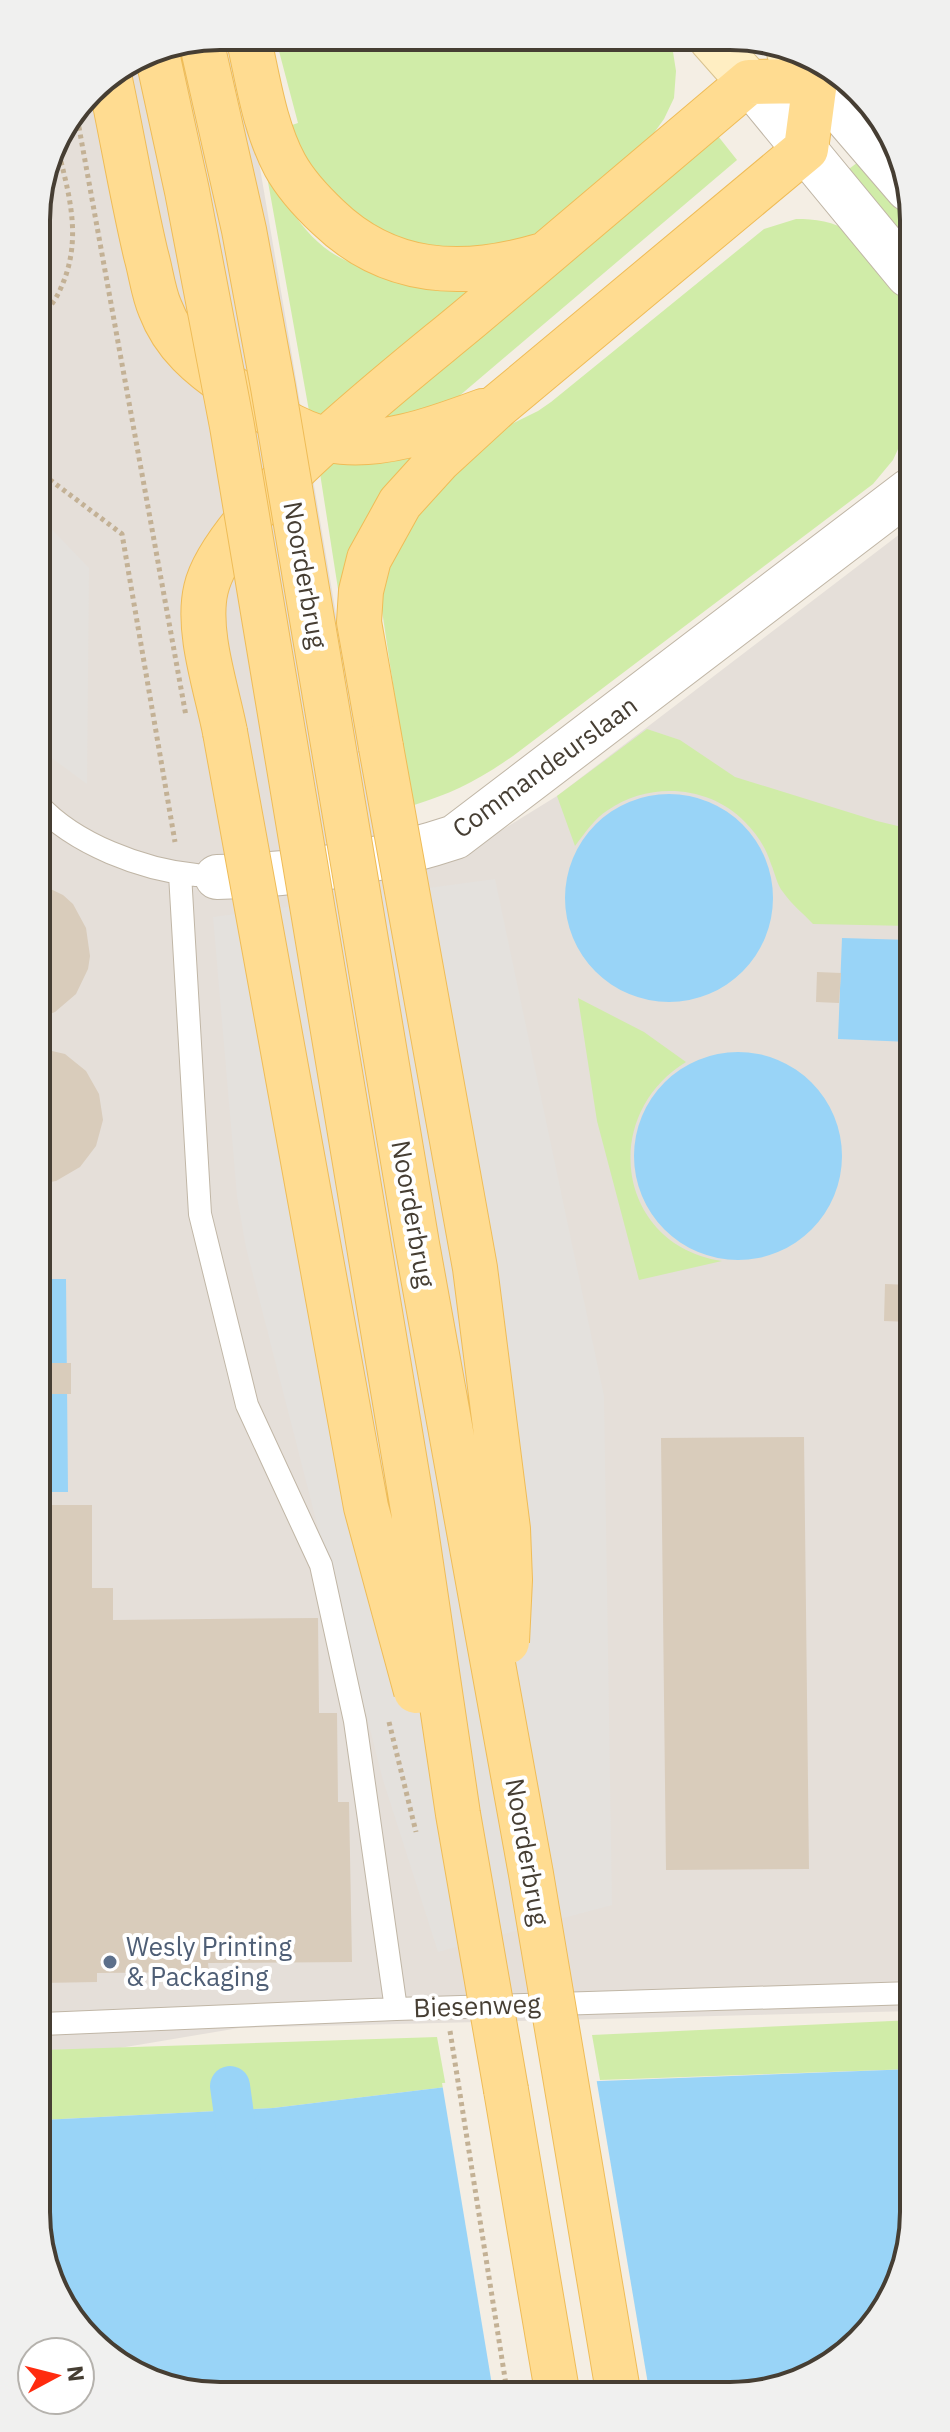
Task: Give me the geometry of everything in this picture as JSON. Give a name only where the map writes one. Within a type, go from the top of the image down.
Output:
[{"type":"main road","points":[[251,50],[268,124],[286,166],[301,188],[341,229],[368,249],[402,263],[443,269],[498,266],[545,255]]},
{"type":"main road","points":[[721,50],[749,82]]},
{"type":"main road","name":"Noorderbrug","points":[[203,51],[244,230],[270,372],[417,1244],[503,1717],[616,2382]]},
{"type":"main road","name":"Noorderbrug","points":[[159,62],[232,426],[413,1510],[458,1814],[555,2382]]},
{"type":"main road","points":[[458,1814],[413,1681],[366,1507],[202,614],[206,588],[214,566],[230,541],[285,480],[328,440],[749,82],[802,67],[806,149],[499,405],[439,460],[400,503],[369,559],[361,591],[359,622],[475,1268],[503,1475],[510,1580],[503,1717]]},
{"type":"main road","points":[[112,89],[138,220],[160,308],[176,339],[198,364],[248,399],[301,430],[328,440],[351,442],[401,436],[499,405]]},
{"type":"street","points":[[802,67],[892,171]]},
{"type":"street","points":[[749,82],[900,265]]},
{"type":"street","name":"Commandeurslaan","points":[[198,876],[314,868],[392,855],[455,837],[900,498]]},
{"type":"lane","name":"Commandeurslaan","points":[[50,814],[78,838],[110,853],[198,876]]},
{"type":"lane","points":[[198,876],[200,1214],[247,1405],[321,1565],[355,1721],[396,2009]]},
{"type":"lane","name":"Biesenweg","points":[[50,2024],[900,1993]]},
{"type":"path","points":[[50,480],[122,534],[198,876]]},
{"type":"shaded area","points":[[272,50],[290,120],[253,127],[359,749],[414,864],[468,851],[557,796],[900,534],[900,2011],[239,2028],[50,2060],[50,209],[59,165],[68,145],[85,117],[117,85],[165,59],[198,51]]},
{"type":"shaded area","points":[[50,528],[89,568],[87,784],[50,757]]},
{"type":"shaded area","points":[[495,879],[604,1396],[612,1905],[438,1952],[383,1780],[246,1248],[237,1196],[213,917]]},
{"type":"green space","points":[[279,50],[673,50],[676,71],[674,98],[646,144],[547,233],[460,252],[376,233],[318,183],[292,125],[298,123]]},
{"type":"green space","points":[[714,131],[737,160],[458,397],[375,425]]},
{"type":"green space","points":[[263,154],[278,188],[298,220],[325,248],[358,265],[463,285],[472,293],[323,425],[311,422]]},
{"type":"green space","points":[[862,159],[899,201],[900,241],[845,172]]},
{"type":"green space","points":[[796,219],[817,220],[844,229],[866,249],[898,293],[900,445],[893,460],[873,484],[513,756],[464,786],[411,806],[380,597],[387,566],[402,532],[483,438],[551,402],[764,229]]},
{"type":"green space","points":[[431,444],[341,608],[319,467],[329,457]]},
{"type":"green space","points":[[647,729],[680,740],[735,777],[900,827],[900,926],[813,924],[781,889],[757,836],[731,810],[715,800],[679,791],[642,794],[608,810],[590,826],[575,846],[557,796]]},
{"type":"green space","points":[[578,998],[644,1032],[686,1062],[658,1085],[640,1114],[631,1145],[632,1176],[642,1206],[660,1231],[687,1250],[722,1261],[639,1280],[597,1121]]},
{"type":"green space","points":[[900,2021],[900,2069],[600,2080],[592,2035]]},
{"type":"green space","points":[[437,2037],[446,2087],[273,2108],[50,2120],[50,2050]]},
{"type":"water","points":[[669,794],[709,802],[743,824],[765,858],[773,898],[765,938],[743,972],[709,994],[669,1002],[629,994],[595,972],[573,938],[565,898],[573,858],[595,824],[629,802]]},
{"type":"water","points":[[842,938],[900,940],[900,1042],[838,1039]]},
{"type":"water","points":[[738,1052],[778,1060],[812,1082],[834,1116],[842,1156],[834,1196],[812,1230],[778,1252],[738,1260],[698,1252],[664,1230],[642,1196],[634,1156],[642,1116],[664,1082],[698,1060]]},
{"type":"water","points":[[50,1279],[66,1279],[68,1492],[50,1492]]},
{"type":"water","points":[[900,2070],[900,2223],[897,2245],[877,2297],[842,2340],[795,2369],[752,2381],[209,2382],[165,2373],[145,2364],[108,2340],[92,2324],[63,2277],[51,2234],[50,2120],[273,2108],[446,2087]]},
{"type":"pier","points":[[596,2077],[648,2382],[492,2382],[442,2083]]},
{"type":"building","points":[[50,889],[73,904],[86,928],[90,956],[88,969],[76,994],[50,1014]]},
{"type":"building","points":[[817,972],[841,973],[839,1003],[816,1002]]},
{"type":"building","points":[[50,1051],[65,1054],[86,1071],[99,1094],[103,1120],[96,1146],[80,1167],[50,1182]]},
{"type":"building","points":[[885,1284],[900,1285],[900,1322],[884,1321]]},
{"type":"building","points":[[50,1363],[71,1363],[71,1394],[50,1394]]},
{"type":"building","points":[[804,1437],[809,1869],[666,1870],[661,1438]]},
{"type":"building","points":[[50,1505],[92,1505],[92,1588],[113,1588],[113,1620],[318,1618],[319,1713],[337,1713],[338,1802],[349,1802],[352,1962],[208,1963],[209,1972],[97,1973],[97,1982],[50,1983]]},
{"type":"waterway","points":[[230,2086],[241,2165]]},
{"type":"place","name":"Wesly Printing & Packaging","points":[[110,1962]]}]
